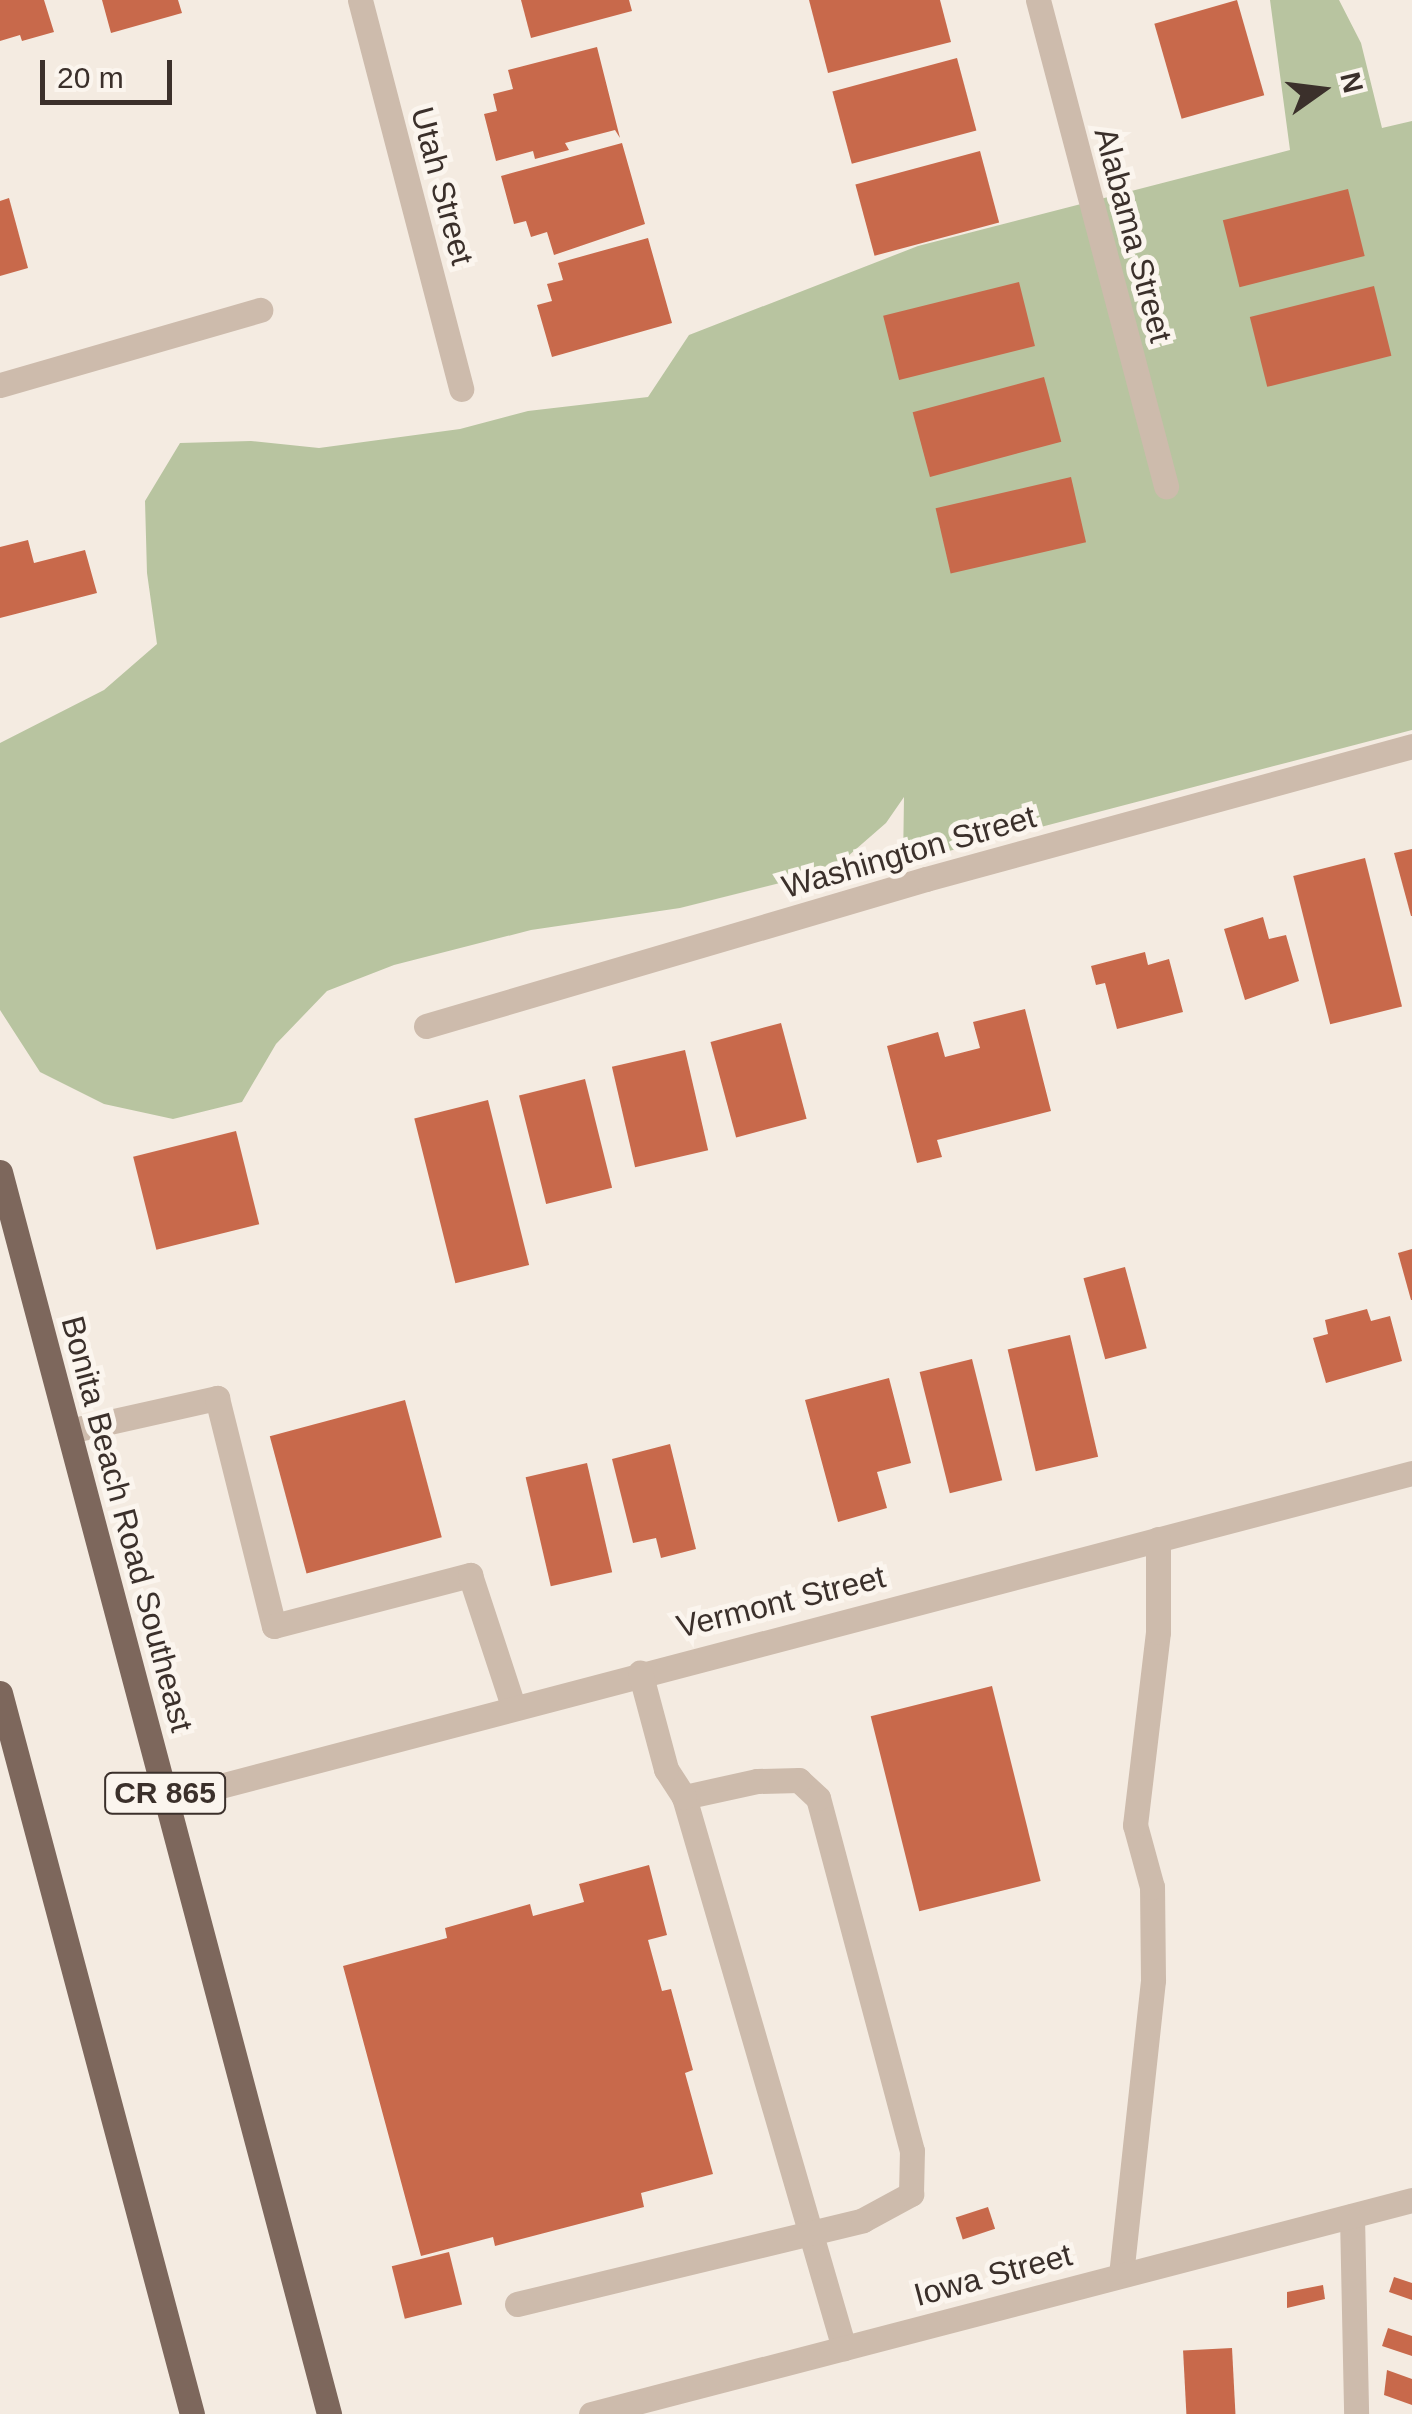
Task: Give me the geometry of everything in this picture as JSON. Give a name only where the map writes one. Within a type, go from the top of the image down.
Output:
[{"type":"main road","name":"Bonita Beach Road Southeast","points":[[0,1172],[330,2414]]},
{"type":"main road","points":[[0,1692],[192,2414]]},
{"type":"street","name":"Utah Street","points":[[360,0],[461,389]]},
{"type":"street","name":"Alabama Street","points":[[1038,0],[1166,486]]},
{"type":"street","points":[[0,385],[260,310]]},
{"type":"street","name":"Washington Street","points":[[426,1026],[945,874],[1412,746]]},
{"type":"street","points":[[69,1431],[218,1398],[274,1626],[470,1575],[512,1706]]},
{"type":"street","name":"Vermont Street","points":[[167,1800],[640,1672],[1412,1472]]},
{"type":"street","points":[[1121,2276],[1153,1980],[1152,1887],[1135,1825],[1158,1632],[1158,1538]]},
{"type":"street","points":[[640,1672],[666,1768],[684,1797],[844,2348]]},
{"type":"street","points":[[516,2304],[862,2220],[911,2194],[912,2151],[818,1798],[799,1780],[758,1780],[684,1797]]},
{"type":"street","name":"Iowa Street","points":[[591,2414],[1412,2200]]},
{"type":"street","points":[[1352,2216],[1356,2414]]},
{"type":"green space","points":[[1270,0],[1339,0],[1361,43],[1382,128],[1412,121],[1412,730],[903,863],[904,797],[886,823],[832,870],[680,908],[531,930],[394,965],[327,991],[276,1044],[242,1102],[173,1119],[104,1104],[40,1072],[0,1010],[0,743],[104,690],[157,644],[147,573],[145,501],[180,443],[251,441],[319,448],[460,429],[528,411],[648,397],[689,335],[918,246],[1290,150]]},
{"type":"building","points":[[0,0],[44,0],[54,32],[22,41],[20,35],[0,41]]},
{"type":"building","points":[[102,0],[178,0],[182,13],[111,33]]},
{"type":"building","points":[[521,0],[629,0],[632,11],[531,38]]},
{"type":"building","points":[[809,0],[940,0],[951,42],[828,73]]},
{"type":"building","points":[[1237,0],[1264,95],[1182,119],[1154,24]]},
{"type":"building","points":[[597,47],[620,138],[615,130],[565,143],[569,150],[535,159],[533,151],[496,161],[484,114],[497,111],[493,94],[513,89],[508,70]]},
{"type":"building","points":[[957,58],[976,130],[852,164],[832,91]]},
{"type":"building","points":[[622,143],[645,224],[554,255],[547,232],[531,237],[526,221],[514,224],[501,176]]},
{"type":"building","points":[[980,151],[999,222],[875,256],[855,184]]},
{"type":"building","points":[[1348,189],[1365,256],[1240,287],[1223,220]]},
{"type":"building","points":[[9,198],[28,268],[0,276],[0,201]]},
{"type":"building","points":[[648,238],[672,323],[552,357],[537,305],[552,301],[547,284],[563,280],[558,263]]},
{"type":"building","points":[[1019,282],[1035,346],[899,380],[883,316]]},
{"type":"building","points":[[1374,286],[1391,356],[1267,387],[1250,317]]},
{"type":"building","points":[[1044,377],[1061,442],[930,477],[913,412]]},
{"type":"building","points":[[1071,477],[1086,542],[951,574],[936,508]]},
{"type":"building","points":[[28,540],[34,563],[85,550],[97,593],[0,618],[0,547]]},
{"type":"building","points":[[1412,849],[1412,916],[1411,916],[1394,853]]},
{"type":"building","points":[[1365,858],[1402,1006],[1330,1024],[1293,876]]},
{"type":"building","points":[[1263,917],[1269,939],[1286,935],[1299,981],[1245,1000],[1224,929]]},
{"type":"building","points":[[1145,952],[1148,965],[1169,959],[1183,1012],[1117,1029],[1105,983],[1096,985],[1091,966]]},
{"type":"building","points":[[1025,1009],[1051,1111],[937,1140],[942,1157],[917,1163],[887,1046],[938,1032],[945,1057],[980,1048],[973,1022]]},
{"type":"building","points":[[781,1023],[807,1119],[736,1138],[710,1042]]},
{"type":"building","points":[[685,1050],[708,1150],[635,1167],[612,1067]]},
{"type":"building","points":[[585,1079],[612,1188],[546,1204],[519,1095]]},
{"type":"building","points":[[488,1100],[529,1265],[455,1283],[414,1118]]},
{"type":"building","points":[[236,1131],[259,1224],[156,1250],[133,1157]]},
{"type":"building","points":[[1412,1249],[1412,1300],[1411,1300],[1398,1253]]},
{"type":"building","points":[[1125,1267],[1147,1348],[1105,1359],[1083,1278]]},
{"type":"building","points":[[1367,1309],[1371,1321],[1390,1316],[1402,1361],[1326,1383],[1313,1338],[1328,1334],[1325,1320]]},
{"type":"building","points":[[1070,1335],[1098,1457],[1036,1471],[1008,1349]]},
{"type":"building","points":[[972,1359],[1002,1480],[950,1493],[920,1372]]},
{"type":"building","points":[[889,1378],[911,1463],[877,1472],[887,1508],[838,1522],[805,1400]]},
{"type":"building","points":[[405,1400],[442,1537],[307,1573],[270,1436]]},
{"type":"building","points":[[670,1444],[696,1549],[661,1558],[656,1538],[633,1543],[612,1459]]},
{"type":"building","points":[[587,1463],[612,1572],[551,1586],[526,1477]]},
{"type":"building","points":[[992,1686],[1041,1881],[919,1911],[871,1716]]},
{"type":"building","points":[[649,1865],[667,1935],[648,1940],[662,1991],[671,1989],[693,2070],[685,2073],[713,2174],[641,2193],[644,2207],[495,2246],[493,2237],[421,2256],[343,1966],[447,1938],[445,1928],[530,1904],[533,1916],[584,1902],[579,1884]]},
{"type":"building","points":[[988,2207],[995,2229],[963,2239],[956,2218]]},
{"type":"building","points":[[449,2252],[462,2304],[405,2319],[392,2266]]},
{"type":"building","points":[[1394,2277],[1412,2283],[1412,2300],[1389,2292]]},
{"type":"building","points":[[1323,2285],[1325,2299],[1287,2308],[1287,2292]]},
{"type":"building","points":[[1388,2328],[1412,2336],[1412,2356],[1382,2346]]},
{"type":"building","points":[[1232,2348],[1235,2414],[1186,2414],[1183,2351]]},
{"type":"building","points":[[1387,2370],[1412,2379],[1412,2405],[1384,2395]]}]
